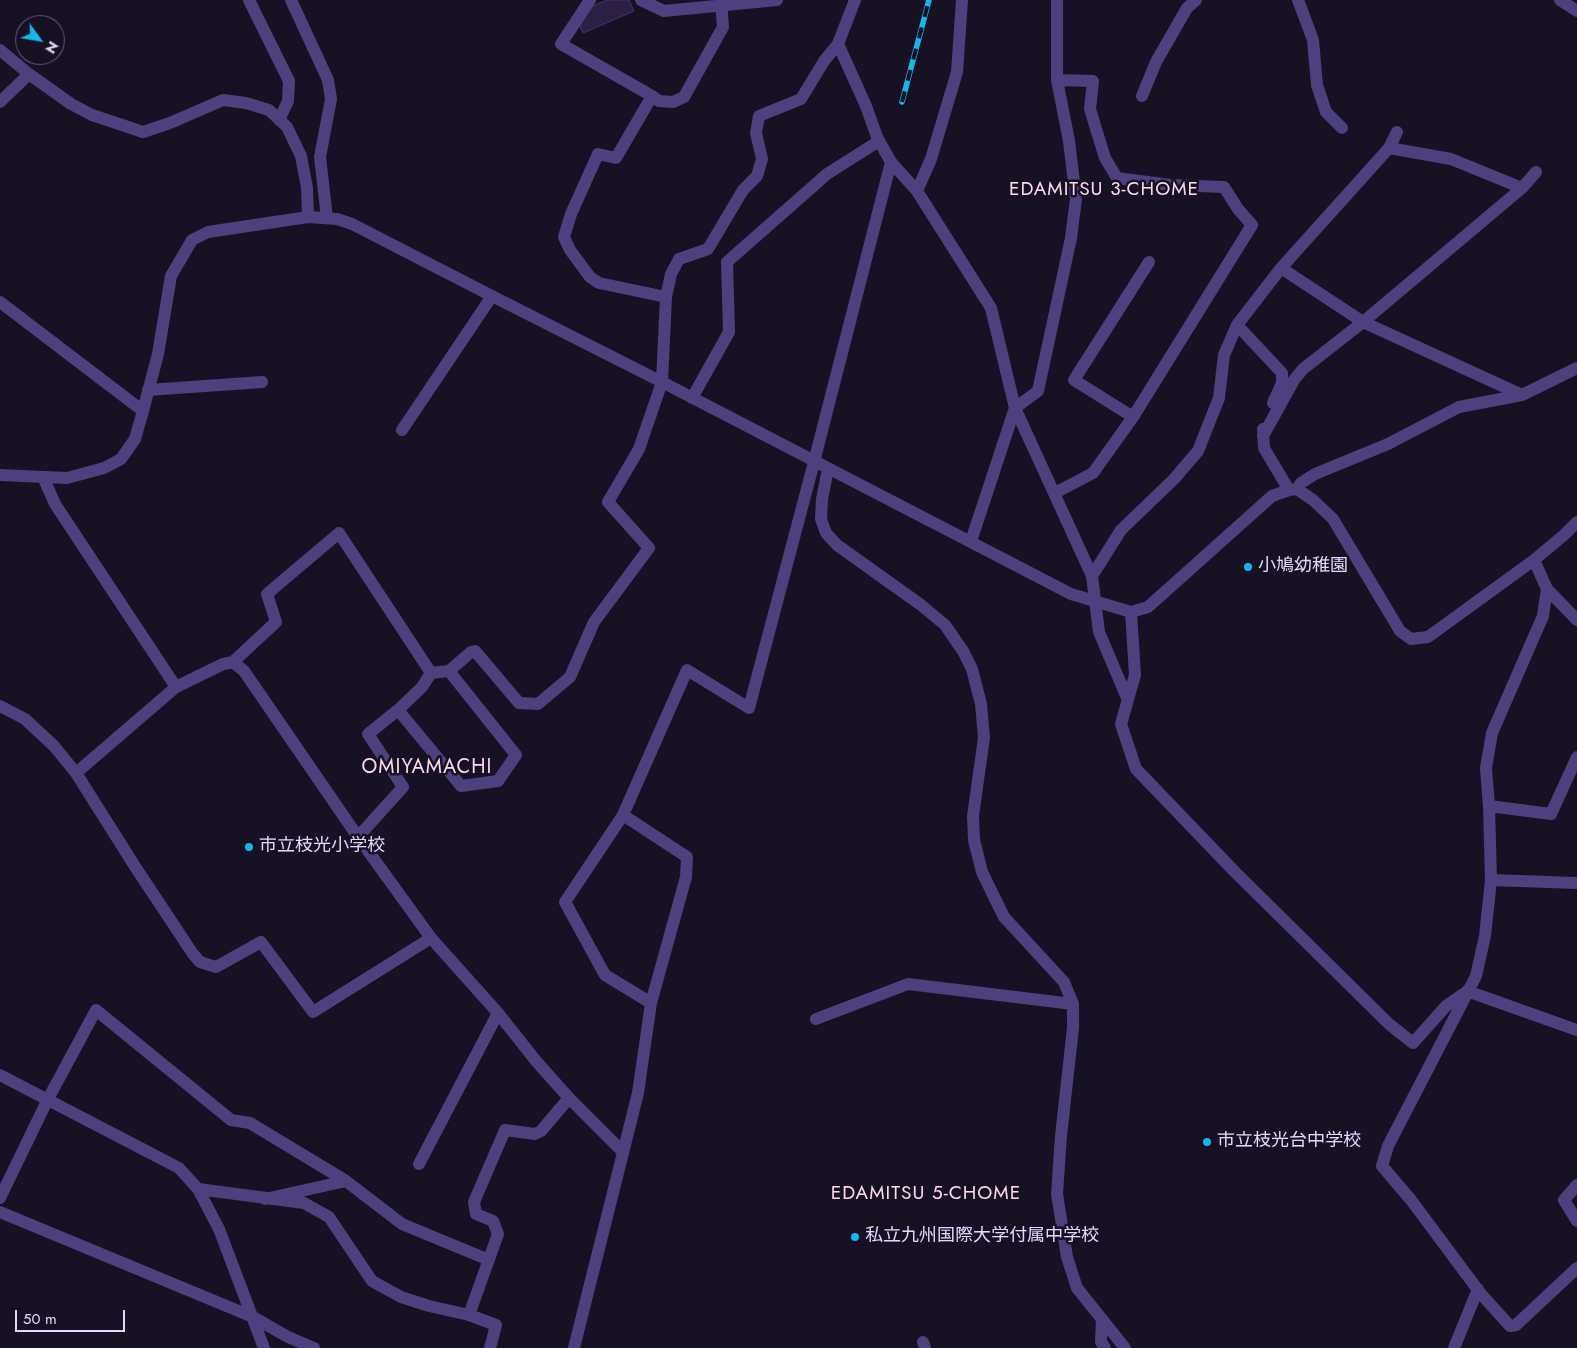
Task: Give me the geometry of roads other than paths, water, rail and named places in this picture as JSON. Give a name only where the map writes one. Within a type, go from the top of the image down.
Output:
[{"type":"street","points":[[249,0],[288,81],[288,101],[279,120]]},
{"type":"street","points":[[291,0],[328,80],[331,99],[320,157],[327,218]]},
{"type":"street","points":[[590,0],[561,44],[659,101],[673,102],[684,98],[723,27],[721,3]]},
{"type":"street","points":[[641,0],[664,11],[721,3],[777,0]]},
{"type":"street","points":[[358,837],[403,787],[368,734],[398,710],[422,687],[432,673],[449,671],[475,650],[519,703],[538,704],[570,677],[594,622],[649,548],[608,502],[639,449],[662,382],[666,296],[671,274],[679,258],[708,249],[743,190],[758,176],[762,159],[756,133],[759,116],[801,99],[824,61],[838,44],[855,0]]},
{"type":"street","points":[[917,191],[931,159],[957,72],[960,0]]},
{"type":"street","points":[[971,541],[1016,408],[1038,391],[1071,238],[1076,199],[1069,141],[1057,80],[1057,0]]},
{"type":"street","points":[[1142,96],[1156,62],[1188,8],[1196,0]]},
{"type":"street","points":[[1298,0],[1312,40],[1317,85],[1326,112],[1342,128]]},
{"type":"street","points":[[1560,0],[1577,11]]},
{"type":"street","points":[[838,44],[866,106],[879,141],[891,162],[917,191],[991,308],[1016,408],[1055,492],[1093,582],[1099,632],[1127,698]]},
{"type":"street","points":[[0,50],[29,74],[71,104],[92,115],[143,132],[170,123],[223,100],[246,103],[269,110],[287,127],[301,156],[307,188],[308,217]]},
{"type":"street","points":[[0,102],[29,74]]},
{"type":"street","points":[[1055,492],[1093,473],[1134,417],[1252,225],[1238,210],[1224,187],[1170,185],[1117,178],[1104,158],[1090,110],[1092,81],[1057,80]]},
{"type":"street","points":[[652,96],[616,158],[598,154],[570,214],[564,237],[570,250],[585,271],[599,283],[666,296]]},
{"type":"street","points":[[1093,582],[1121,530],[1174,479],[1198,451],[1219,398],[1224,355],[1237,325],[1281,268],[1389,148],[1397,132]]},
{"type":"street","points":[[692,398],[729,332],[727,262],[827,174],[879,141]]},
{"type":"street","points":[[1389,148],[1451,159],[1522,188]]},
{"type":"street","points":[[652,1004],[605,975],[565,902],[623,815],[687,670],[749,708],[891,162]]},
{"type":"street","points":[[1263,436],[1294,380],[1303,369],[1363,322],[1522,188],[1536,172]]},
{"type":"street","points":[[0,474],[67,478],[104,468],[120,460],[135,439],[143,411],[158,354],[171,276],[192,240],[208,232],[308,217],[337,219],[352,224],[971,541],[1070,594],[1131,612],[1148,608],[1272,496],[1293,490],[1300,483],[1315,474],[1388,444],[1459,407],[1522,395],[1577,368]]},
{"type":"street","points":[[1134,417],[1074,380],[1149,262]]},
{"type":"street","points":[[1281,268],[1363,322],[1522,395]]},
{"type":"street","points":[[402,430],[492,296]]},
{"type":"street","points":[[0,302],[143,411]]},
{"type":"street","points":[[1237,325],[1282,373],[1282,383],[1263,430],[1264,448],[1293,490],[1312,500],[1333,519],[1400,631],[1412,639],[1428,637],[1534,560],[1577,522]]},
{"type":"street","points":[[148,390],[262,382]]},
{"type":"street","points":[[828,469],[822,499],[821,519],[826,533],[837,545],[920,604],[945,625],[963,651],[972,670],[981,704],[984,738],[973,816],[974,840],[982,872],[1004,916],[1064,982],[1073,1004],[1073,1028],[1056,1194],[1066,1257],[1077,1288],[1125,1348]]},
{"type":"street","points":[[43,477],[55,504],[176,687]]},
{"type":"street","points":[[76,773],[176,687],[223,664],[234,662],[276,622],[267,594],[339,533],[432,673]]},
{"type":"street","points":[[1534,560],[1548,589],[1577,620]]},
{"type":"street","points":[[1548,589],[1543,616],[1492,733],[1486,768],[1491,880],[1485,936],[1476,976],[1388,1146],[1382,1166],[1411,1200],[1478,1289],[1510,1326],[1516,1325],[1577,1268]]},
{"type":"street","points":[[1131,612],[1135,675],[1121,724],[1136,769],[1235,872],[1389,1024],[1414,1043],[1446,1006],[1467,991]]},
{"type":"street","points":[[234,662],[244,671],[358,837],[431,938],[498,1013],[536,1061],[569,1098],[623,1152]]},
{"type":"street","points":[[398,710],[461,786],[498,781],[516,755],[449,671]]},
{"type":"street","points":[[0,695],[2,710],[25,719],[54,746],[76,773],[141,876],[200,962],[216,967],[260,942],[313,1012],[431,938]]},
{"type":"street","points":[[1489,806],[1551,814],[1577,756]]},
{"type":"street","points":[[574,1348],[638,1093],[652,1004],[686,877],[687,857],[677,848],[623,815]]},
{"type":"street","points":[[1491,880],[1577,883]]},
{"type":"street","points":[[816,1019],[908,984],[1073,1004]]},
{"type":"street","points":[[1467,991],[1577,1030]]},
{"type":"street","points":[[0,1198],[48,1099],[96,1010],[231,1120],[250,1123],[346,1181],[402,1224],[489,1260]]},
{"type":"street","points":[[419,1164],[498,1013]]},
{"type":"street","points":[[0,1075],[179,1168],[198,1189],[219,1229],[264,1348]]},
{"type":"street","points":[[469,1315],[498,1234],[493,1221],[476,1214],[474,1202],[505,1130],[536,1134],[541,1131],[569,1098]]},
{"type":"street","points":[[265,1199],[346,1181]]},
{"type":"street","points":[[1577,1185],[1564,1200],[1577,1221]]},
{"type":"street","points":[[198,1189],[304,1203],[329,1217],[372,1281],[401,1297],[469,1315],[496,1325],[490,1348]]},
{"type":"street","points":[[0,1212],[253,1318],[288,1337],[314,1348]]},
{"type":"street","points":[[1454,1348],[1478,1289]]},
{"type":"street","points":[[1102,1319],[1101,1342],[1105,1348]]},
{"type":"railway","points":[[902,102],[929,0]]},
{"type":"place","name":"小鳩幼稚園","points":[[1248,567]]},
{"type":"place","name":"市立枝光小学校","points":[[249,847]]},
{"type":"place","name":"市立枝光台中学校","points":[[1207,1142]]},
{"type":"place","name":"私立九州国際大学付属中学校","points":[[855,1237]]},
{"type":"district","name":"EDAMITSU 3-CHOME","points":[[1104,190]]},
{"type":"district","name":"OMIYAMACHI","points":[[427,768]]},
{"type":"district","name":"EDAMITSU 5-CHOME","points":[[926,1194]]}]
